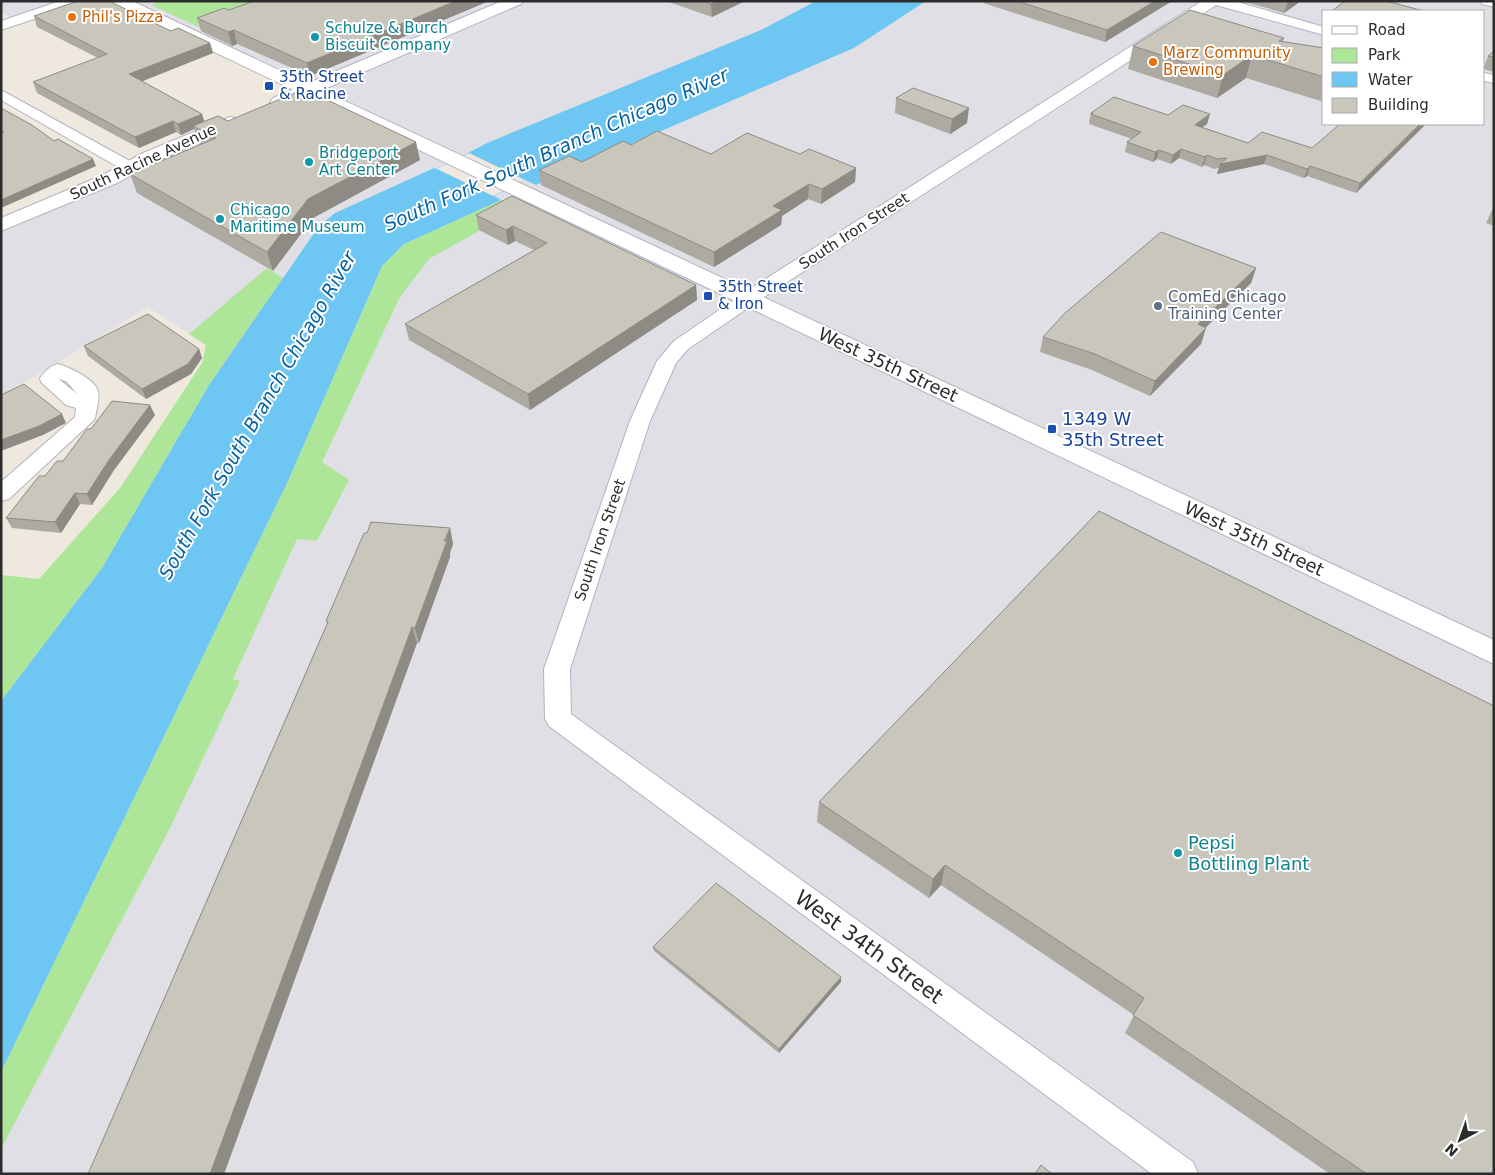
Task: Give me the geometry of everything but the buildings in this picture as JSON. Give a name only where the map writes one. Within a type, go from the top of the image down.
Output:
[{"type":"main road","name":"West 35th Street","points":[[119,1],[1494,653]]},
{"type":"main road","name":"South Racine Avenue","points":[[1,225],[131,168],[150,157],[511,2]]},
{"type":"street","points":[[1,26],[74,1]]},
{"type":"street","name":"South Iron Street","points":[[558,719],[557,669],[640,421],[667,361],[681,345],[748,299],[1212,1]]},
{"type":"street","points":[[1218,1],[1322,30]]},
{"type":"street","points":[[1487,1],[1494,3]]},
{"type":"street","points":[[1,94],[131,168]]},
{"type":"street","points":[[1,494],[86,412]]},
{"type":"street","name":"West 34th Street","points":[[558,719],[1180,1174]]},
{"type":"shaded area","points":[[1,1],[63,1],[14,18],[1,12]]},
{"type":"shaded area","points":[[135,1],[816,1],[761,30],[487,143],[437,169],[434,168],[335,213],[319,226],[227,359],[148,307],[1,397],[1,233],[128,177],[151,163],[321,88]]},
{"type":"shaded area","points":[[926,1],[1494,1],[1494,1174],[1,1174],[1,1072],[382,266],[501,200],[493,196],[525,180],[536,185],[854,48]]},
{"type":"green space","points":[[160,1],[278,1],[203,29],[151,5]]},
{"type":"green space","points":[[501,200],[518,209],[429,259],[400,297],[322,462],[349,480],[317,541],[297,539],[233,679],[240,681],[169,830],[1,1149],[1,1072],[287,483],[382,266],[404,244]]},
{"type":"green space","points":[[267,268],[283,278],[209,385],[102,568],[1,701],[1,575],[39,579],[120,488],[202,363],[206,345],[189,334]]},
{"type":"water","name":"South Fork South Branch Chicago River","points":[[816,1],[926,1],[854,48],[536,185],[525,180],[494,196],[501,200],[404,244],[382,266],[287,483],[1,1072],[1,701],[102,568],[209,385],[319,226],[335,213],[434,168],[437,169],[487,143],[761,30]]},
{"type":"pier","points":[[469,153],[525,180],[493,196],[437,169]]},
{"type":"place","name":"Phil's Pizza","points":[[72,17]]},
{"type":"place","name":"Schulze & Burch Biscuit Company","points":[[315,37]]},
{"type":"place","name":"Marz Community Brewing","points":[[1153,62]]},
{"type":"place","name":"35th Street & Racine","points":[[269,86]]},
{"type":"place","name":"Bridgeport Art Center","points":[[309,162]]},
{"type":"place","name":"Chicago Maritime Museum","points":[[220,219]]},
{"type":"place","name":"35th Street & Iron","points":[[708,296]]},
{"type":"place","name":"ComEd Chicago Training Center","points":[[1158,306]]},
{"type":"place","name":"1349 W 35th Street","points":[[1052,429]]},
{"type":"place","name":"Pepsi Bottling Plant","points":[[1178,853]]}]
